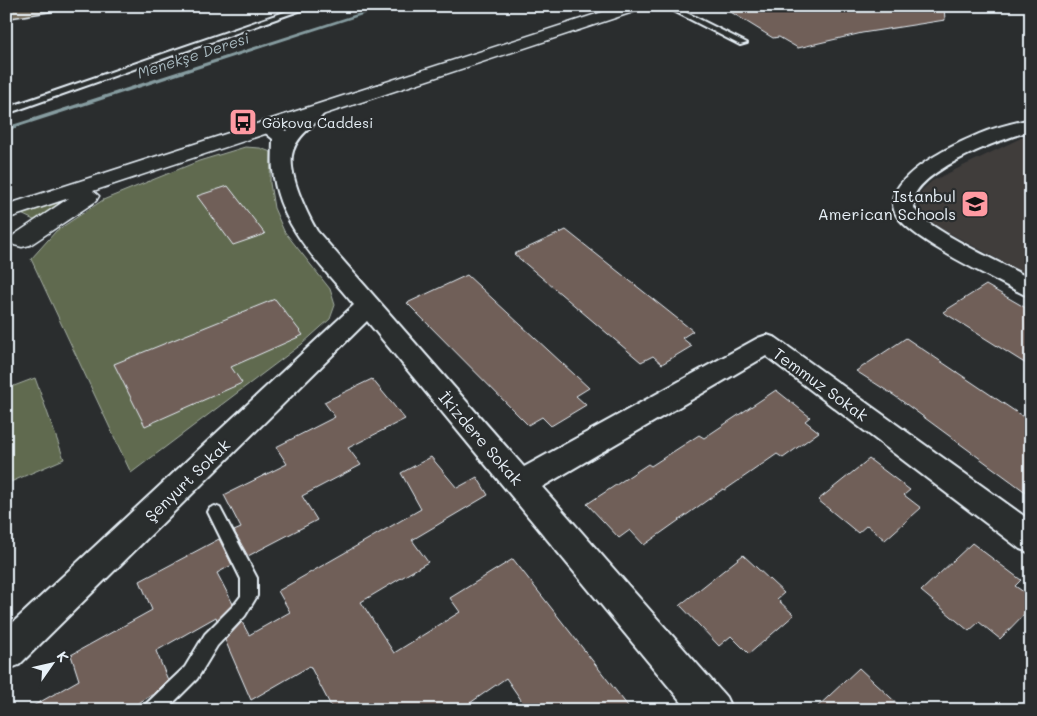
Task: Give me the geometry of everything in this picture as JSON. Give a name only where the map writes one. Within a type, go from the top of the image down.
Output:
[{"type":"main road","points":[[6,14],[51,6]]},
{"type":"street","points":[[6,212],[316,112],[619,10],[638,6]]},
{"type":"street","points":[[231,138],[263,138],[272,141],[283,151],[302,125],[316,112]]},
{"type":"street","points":[[1031,125],[991,135],[965,148],[929,169],[907,187],[902,199],[907,214],[928,232],[1031,289]]},
{"type":"street","name":"İkizdere Sokak","points":[[267,127],[278,132],[283,138],[283,171],[293,207],[307,234],[367,307],[521,484],[713,710]]},
{"type":"street","points":[[14,247],[121,175]]},
{"type":"street","points":[[6,220],[20,226],[23,232],[14,247]]},
{"type":"street","name":"Şenyurt Sokak","points":[[6,653],[367,307]]},
{"type":"street","name":"Temmuz Sokak","points":[[521,484],[767,344],[1031,539]]},
{"type":"lane","points":[[6,111],[310,6]]},
{"type":"lane","points":[[667,6],[743,43]]},
{"type":"lane","points":[[152,710],[195,668],[212,638],[238,613],[252,589],[249,578],[215,512]]},
{"type":"shaded area","name":"Istanbul American Schools","points":[[1031,133],[1031,277],[940,228],[927,219],[918,200],[922,190],[932,181]]},
{"type":"green space","points":[[245,147],[260,148],[271,152],[270,183],[274,208],[284,231],[330,289],[335,305],[330,319],[302,344],[131,473],[31,259],[56,231],[103,200],[199,161]]},
{"type":"green space","points":[[96,187],[38,222],[17,212]]},
{"type":"green space","points":[[35,378],[64,459],[6,484],[6,389]]},
{"type":"building","points":[[721,6],[944,6],[945,20],[862,33],[798,48],[779,37],[773,38]]},
{"type":"building","points":[[228,186],[265,234],[233,245],[197,196]]},
{"type":"building","points":[[566,230],[693,331],[682,338],[692,346],[662,364],[653,356],[641,362],[514,254]]},
{"type":"building","points":[[467,275],[589,388],[576,396],[586,405],[551,426],[542,417],[528,425],[407,303]]},
{"type":"building","points":[[986,285],[1031,311],[1031,367],[943,312]]},
{"type":"building","points":[[275,299],[303,335],[231,367],[242,383],[145,426],[114,364]]},
{"type":"building","points":[[906,338],[1031,422],[1031,496],[895,396],[856,371]]},
{"type":"building","points":[[372,379],[405,419],[348,448],[361,465],[302,496],[317,520],[248,556],[234,531],[241,528],[224,495],[287,464],[276,447],[335,417],[324,402]]},
{"type":"building","points":[[776,390],[810,417],[805,421],[819,432],[783,458],[777,454],[725,490],[723,489],[644,545],[630,530],[619,538],[587,504],[648,464],[651,466],[699,435],[704,438]]},
{"type":"building","points":[[431,457],[457,488],[477,477],[488,495],[412,540],[428,562],[361,602],[394,653],[460,612],[450,598],[513,559],[631,710],[528,710],[506,678],[460,710],[333,710],[310,666],[251,700],[225,640],[242,622],[249,635],[290,612],[278,591],[421,509],[401,473]]},
{"type":"building","points":[[869,459],[910,490],[904,495],[921,508],[885,540],[867,525],[858,533],[818,500]]},
{"type":"building","points":[[219,539],[232,565],[217,573],[233,604],[217,620],[216,617],[156,651],[168,680],[155,693],[127,710],[26,710],[79,680],[71,655],[152,610],[140,581]]},
{"type":"building","points":[[972,543],[1021,580],[1015,586],[1031,597],[1031,607],[1000,639],[979,622],[969,631],[921,591]]},
{"type":"building","points":[[743,555],[784,593],[777,599],[794,615],[749,654],[731,636],[719,646],[680,605]]},
{"type":"building","points":[[859,668],[904,710],[814,710]]},
{"type":"waterway","name":"Menekşe Deresi","points":[[6,129],[388,6]]},
{"type":"place","name":"Gökova Caddesi","points":[[243,122]]},
{"type":"place","name":"Istanbul American Schools","points":[[975,204]]}]
